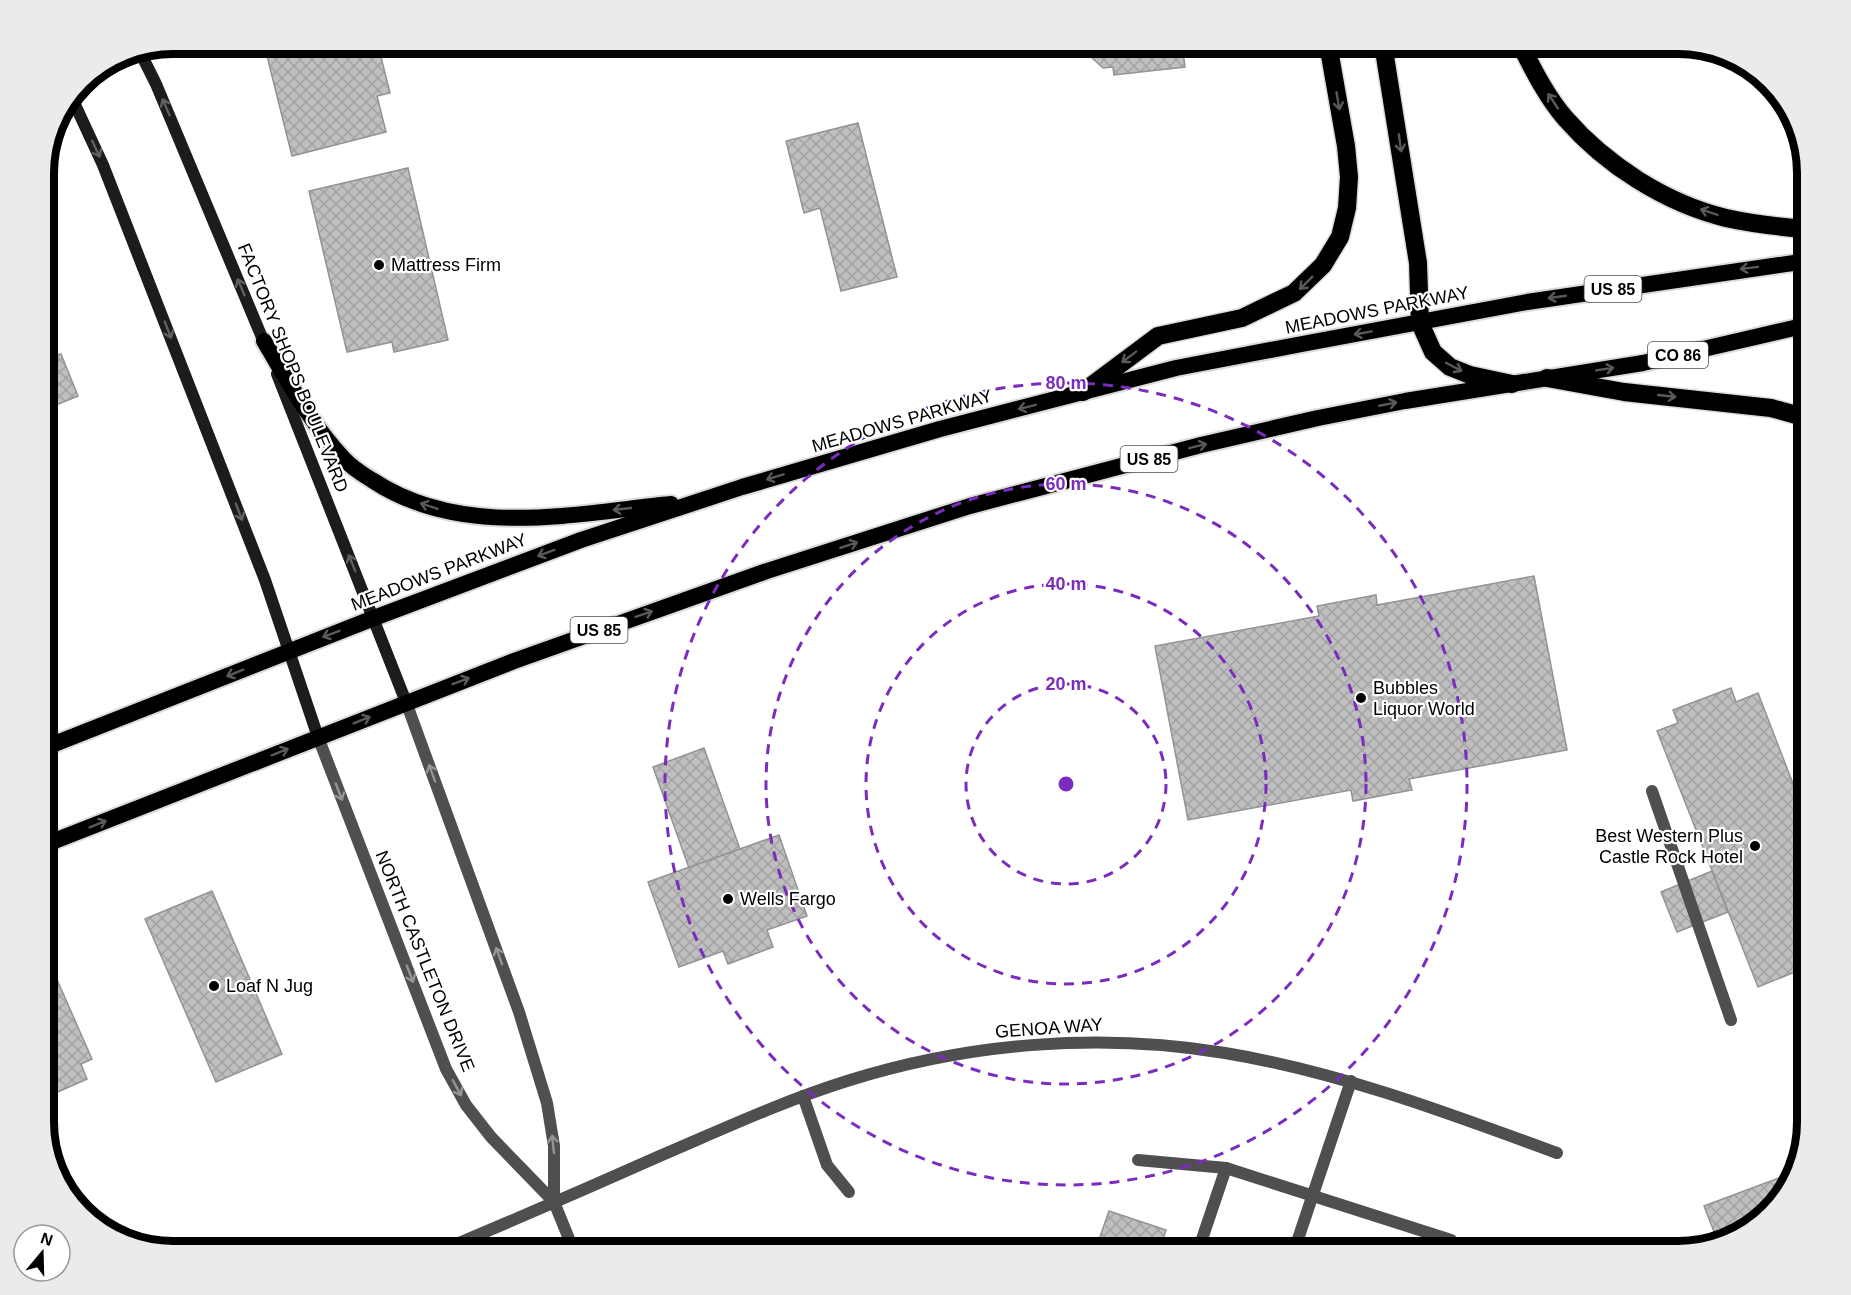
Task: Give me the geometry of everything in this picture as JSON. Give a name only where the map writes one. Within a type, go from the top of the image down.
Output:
[{"type":"highway","points":[[1083,392],[1158,336],[1242,318],[1294,293],[1323,265],[1340,237],[1347,208],[1349,177],[1346,146],[1330,54]]},
{"type":"highway","points":[[1385,54],[1418,263],[1420,322],[1433,352],[1450,367],[1470,375],[1512,384]]},
{"type":"highway","points":[[1525,54],[1537,78],[1563,117],[1599,152],[1644,184],[1695,208],[1725,218],[1797,228]]},
{"type":"highway","name":"MEADOWS PARKWAY","points":[[54,744],[374,618],[570,544],[701,501],[940,429],[1176,369],[1527,302],[1797,263]]},
{"type":"highway","name":"CO 86","points":[[1547,378],[1642,363],[1797,328]]},
{"type":"highway","points":[[264,341],[319,430],[344,460],[385,489],[425,506],[478,517],[526,518],[701,501]]},
{"type":"highway","name":"US 85","points":[[54,841],[406,702],[723,587],[970,506],[1201,445],[1318,418],[1547,378],[1624,392],[1760,406],[1797,414]]},
{"type":"main road","name":"FACTORY SHOPS BOULEVARD","points":[[144,58],[264,341],[406,702]]},
{"type":"main road","points":[[76,105],[108,176],[265,580],[289,651]]},
{"type":"main road","name":"NORTH CASTLETON DRIVE","points":[[289,651],[318,737]]},
{"type":"street","points":[[406,702],[519,1011],[547,1103],[554,1146],[554,1202],[570,1241]]},
{"type":"street","name":"NORTH CASTLETON DRIVE","points":[[318,737],[446,1069],[466,1105],[491,1137],[554,1202]]},
{"type":"street","points":[[1652,791],[1731,1020]]},
{"type":"street","name":"GENOA WAY","points":[[463,1241],[744,1119],[803,1096],[860,1077],[973,1052],[1016,1046],[1098,1042],[1155,1045],[1226,1053],[1351,1081],[1418,1102],[1557,1153]]},
{"type":"street","points":[[1297,1241],[1351,1081]]},
{"type":"street","points":[[803,1096],[827,1165],[849,1192]]},
{"type":"street","points":[[1138,1160],[1226,1168],[1451,1241]]},
{"type":"street","points":[[1201,1241],[1226,1168]]},
{"type":"building","points":[[266,54],[380,54],[390,93],[377,96],[386,132],[292,156]]},
{"type":"building","points":[[1091,54],[1183,54],[1185,67],[1114,75],[1113,67],[1103,68]]},
{"type":"building","points":[[858,123],[897,277],[841,291],[820,208],[804,213],[786,141]]},
{"type":"building","name":"Mattress Firm","points":[[408,168],[448,340],[394,352],[392,342],[347,352],[309,191]]},
{"type":"building","points":[[61,354],[78,396],[54,406],[54,356]]},
{"type":"building","name":"Bubbles Liquor World","points":[[1534,576],[1567,750],[1409,779],[1412,790],[1353,801],[1351,790],[1188,820],[1155,646],[1319,616],[1317,606],[1376,595],[1377,605]]},
{"type":"building","name":"Best Western Plus Castle Rock Hotel","points":[[1731,688],[1736,702],[1758,693],[1797,794],[1797,971],[1758,987],[1657,731],[1678,723],[1673,710]]},
{"type":"building","points":[[704,748],[740,849],[689,868],[653,767]]},
{"type":"building","name":"Wells Fargo","points":[[779,835],[807,916],[767,930],[773,947],[728,964],[723,951],[679,967],[648,882]]},
{"type":"building","points":[[1712,871],[1728,912],[1677,932],[1661,892]]},
{"type":"building","name":"Loaf N Jug","points":[[212,891],[282,1054],[216,1082],[145,919]]},
{"type":"building","points":[[54,973],[92,1059],[81,1064],[87,1079],[54,1094]]},
{"type":"building","points":[[1784,1176],[1768,1201],[1757,1212],[1731,1229],[1716,1235],[1704,1206]]},
{"type":"building","points":[[1109,1211],[1166,1230],[1162,1241],[1098,1241]]},
{"type":"place","name":"Mattress Firm","points":[[379,265]]},
{"type":"place","name":"Bubbles Liquor World","points":[[1361,698]]},
{"type":"place","name":"Best Western Plus Castle Rock Hotel","points":[[1755,846]]},
{"type":"place","name":"Wells Fargo","points":[[728,899]]},
{"type":"place","name":"Loaf N Jug","points":[[214,986]]}]
